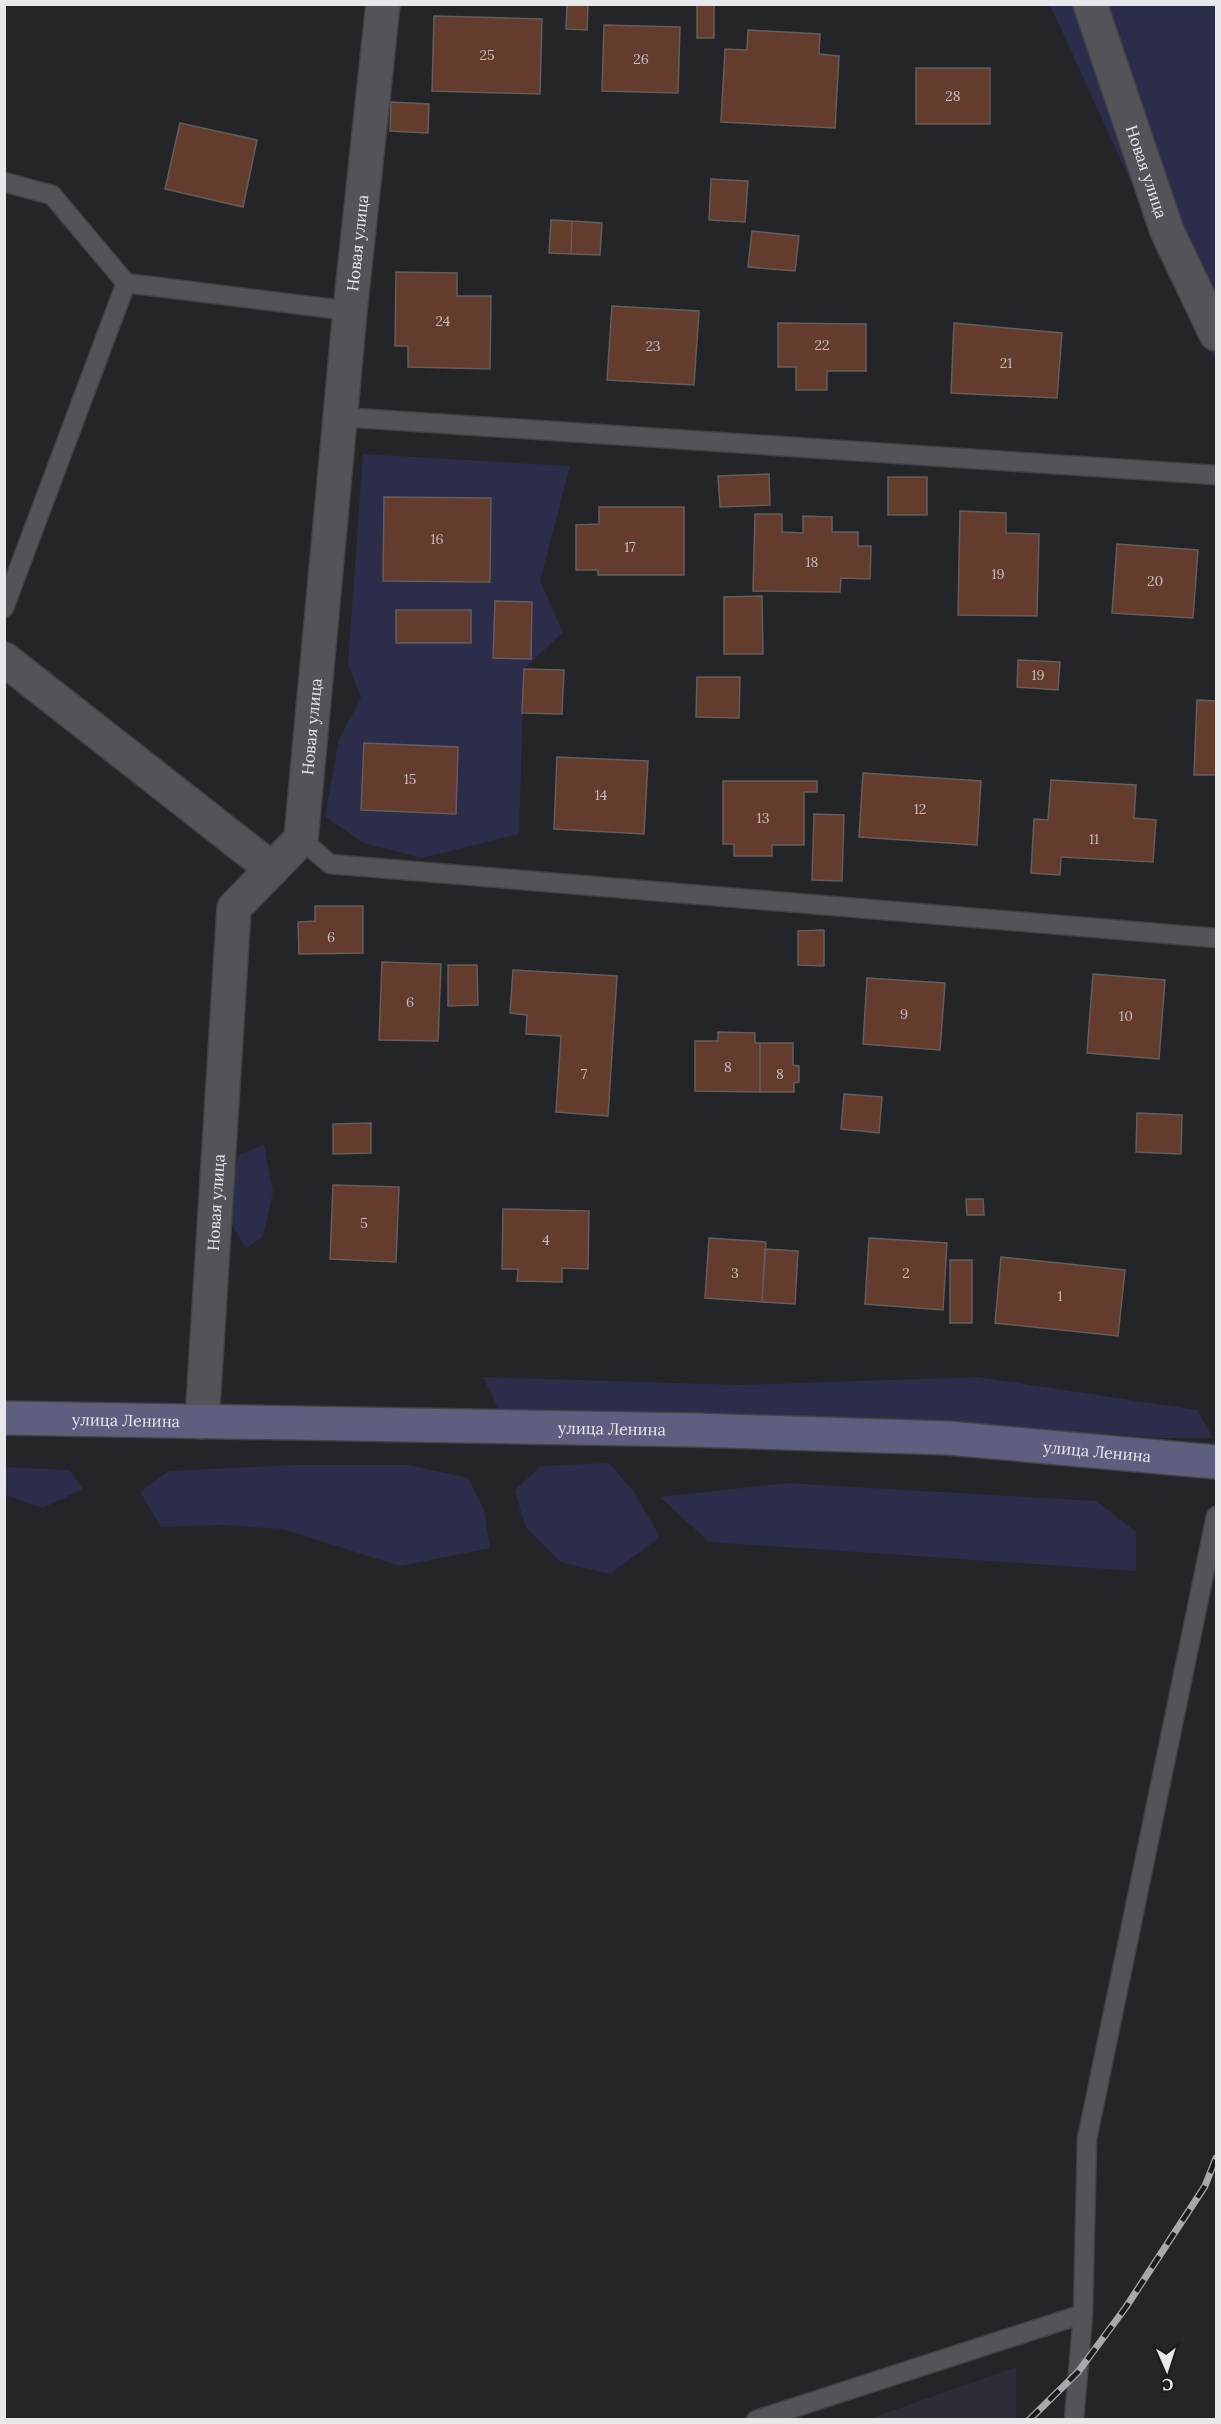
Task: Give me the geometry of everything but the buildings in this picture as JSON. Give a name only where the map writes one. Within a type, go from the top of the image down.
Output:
[{"type":"main road","name":"улица Ленина","points":[[4,1418],[695,1430],[948,1438],[1216,1462]]},
{"type":"street","name":"Новая улица","points":[[202,1422],[234,908],[301,839],[342,417],[350,311],[383,4]]},
{"type":"street","name":"Новая улица","points":[[1090,4],[1167,231],[1216,334]]},
{"type":"street","points":[[4,659],[272,868]]},
{"type":"lane","points":[[4,182],[52,195],[126,283],[350,311]]},
{"type":"lane","points":[[4,608],[126,283]]},
{"type":"lane","points":[[342,417],[1216,475]]},
{"type":"lane","points":[[301,839],[330,864],[1216,938]]},
{"type":"lane","points":[[1074,2420],[1083,2314],[1087,2139],[1216,1516]]},
{"type":"lane","points":[[756,2420],[1083,2314]]},
{"type":"shaded area","points":[[1050,5],[1216,5],[1216,361],[1165,257]]},
{"type":"shaded area","points":[[363,454],[570,466],[540,581],[563,632],[524,669],[519,834],[423,858],[363,843],[325,816],[339,739],[361,698],[348,664]]},
{"type":"shaded area","points":[[264,1144],[273,1192],[263,1237],[246,1248],[228,1219],[238,1156]]},
{"type":"shaded area","points":[[483,1377],[741,1385],[978,1377],[1197,1410],[1213,1438],[1166,1438],[1004,1427],[505,1422]]},
{"type":"shaded area","points":[[609,1463],[634,1492],[660,1537],[610,1574],[560,1562],[525,1526],[515,1490],[541,1466]]},
{"type":"shaded area","points":[[291,1465],[409,1465],[468,1478],[484,1510],[490,1548],[400,1566],[282,1529],[221,1525],[161,1527],[140,1492],[169,1471]]},
{"type":"shaded area","points":[[5,1467],[69,1470],[83,1489],[43,1508],[5,1495]]},
{"type":"shaded area","points":[[786,1483],[1096,1501],[1136,1532],[1136,1571],[709,1542],[660,1497]]},
{"type":"shaded area","points":[[1016,2367],[1016,2419],[869,2419]]},
{"type":"railway","points":[[1029,2420],[1078,2372],[1126,2307],[1205,2186],[1216,2158]]}]
